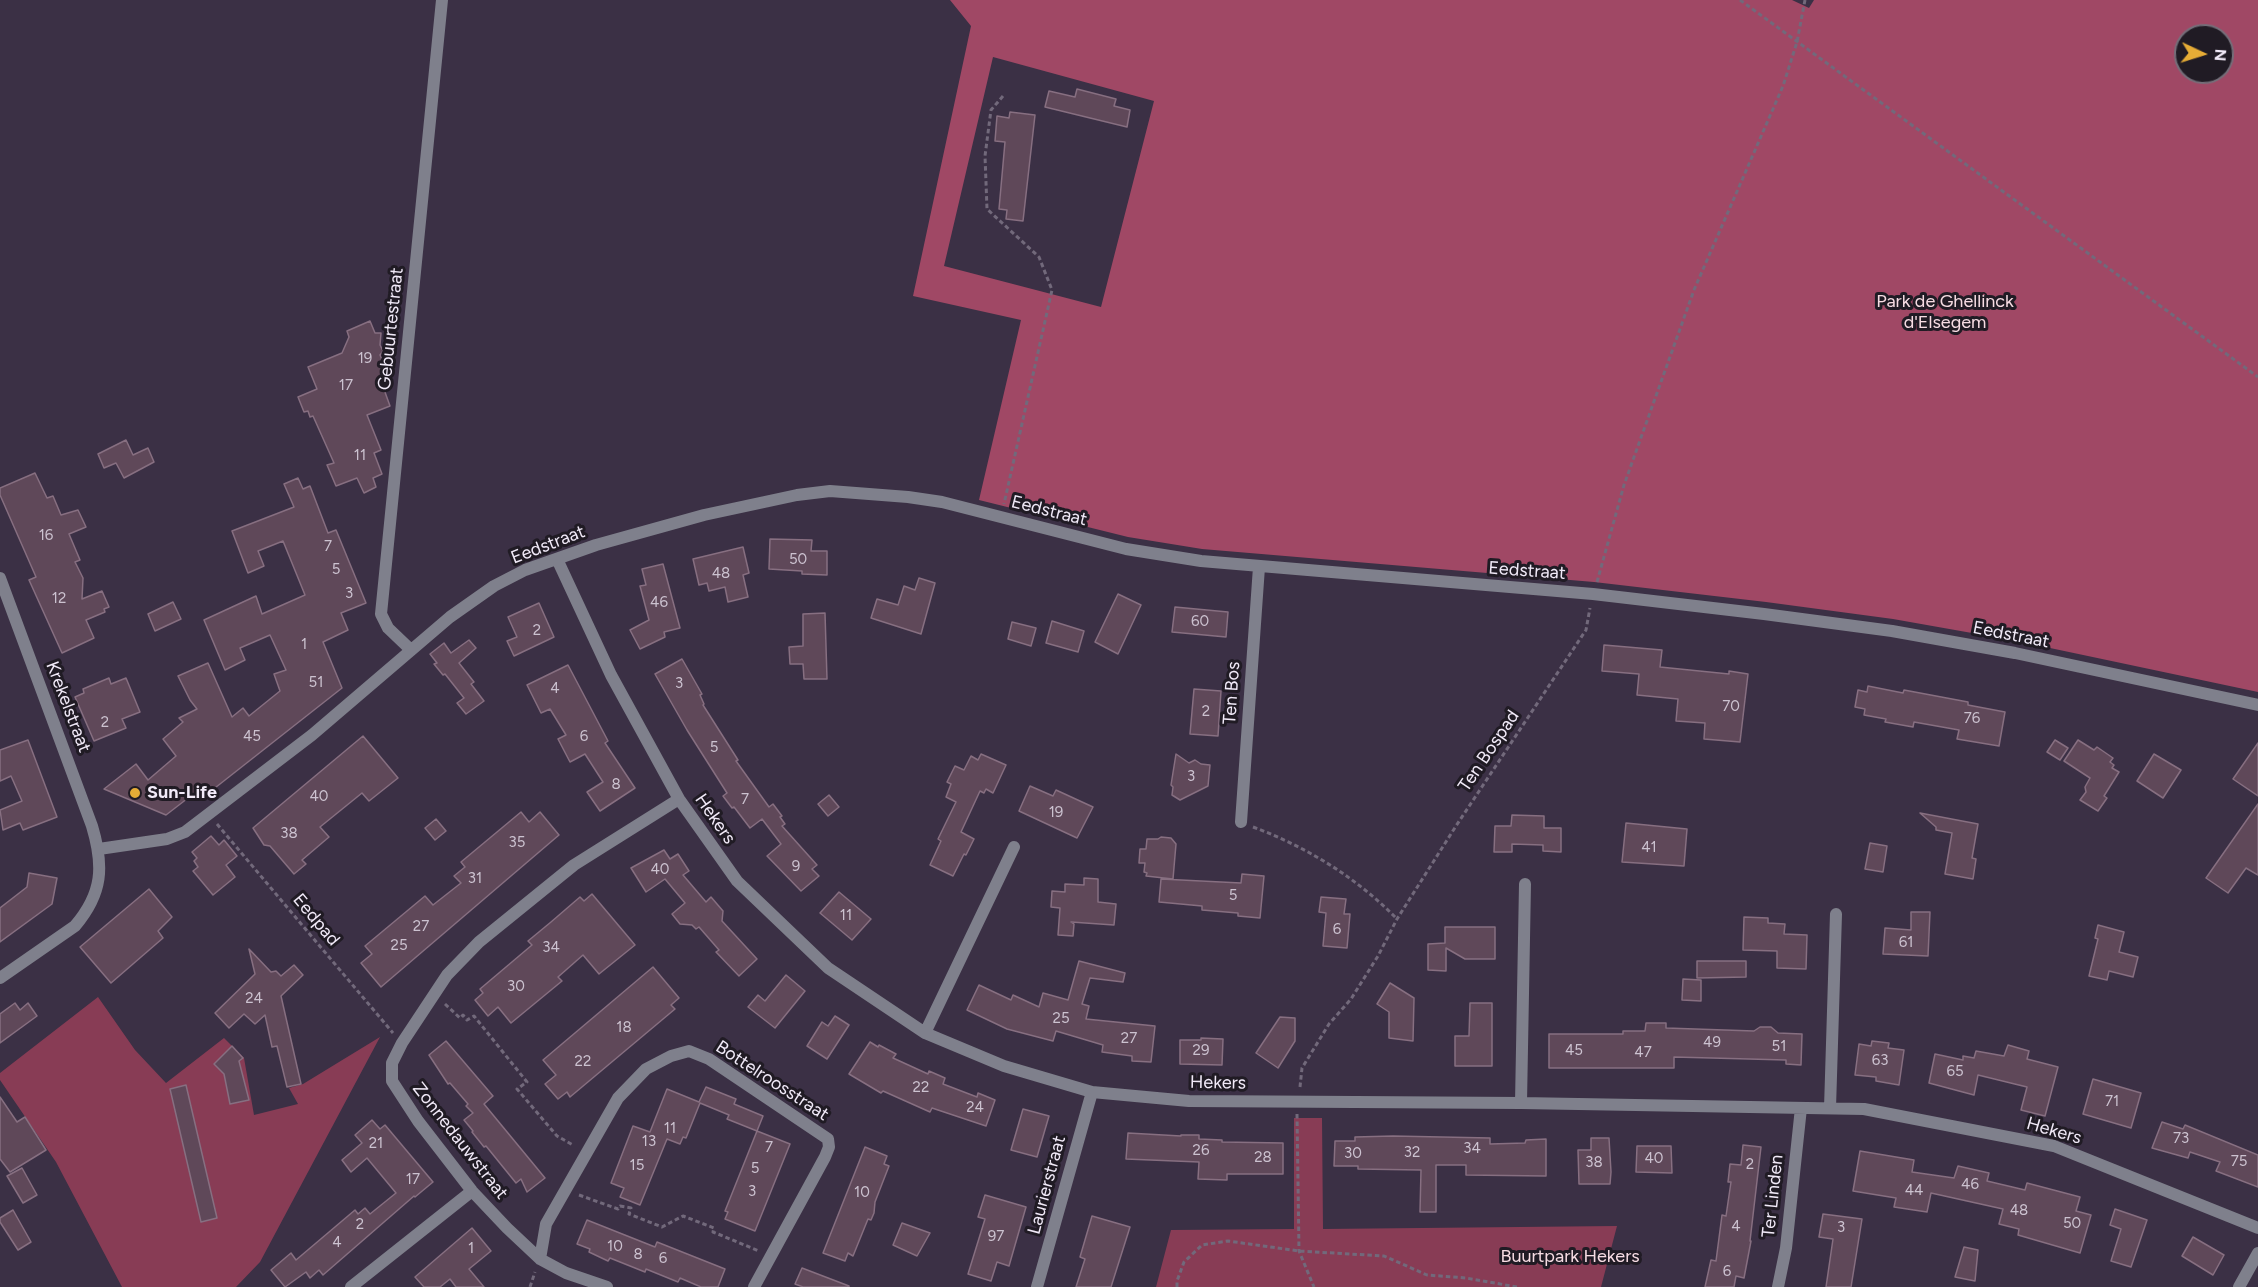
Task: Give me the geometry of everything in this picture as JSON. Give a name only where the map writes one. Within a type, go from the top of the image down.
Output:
[{"type":"street","name":"Gebuurtestraat","points":[[411,650],[388,628],[381,614],[442,0]]},
{"type":"street","name":"Eedstraat","points":[[99,849],[167,839],[185,832],[312,735],[450,617],[494,586],[525,570],[596,545],[704,514],[797,495],[830,491],[942,502],[1126,549],[1201,561],[1593,594],[1892,631],[2037,658],[2258,705]]},
{"type":"street","name":"Hekers","points":[[557,559],[611,675],[680,799],[737,881],[828,968],[925,1033],[1004,1066],[1092,1092],[1189,1101],[1521,1103],[1864,1109],[2054,1146],[2258,1228]]},
{"type":"street","name":"Ten Bos","points":[[1240,822],[1259,567]]},
{"type":"street","name":"Krekelstraat","points":[[0,578],[64,747],[99,849]]},
{"type":"street","name":"Zonnedauwstraat","points":[[607,1287],[566,1273],[540,1259],[507,1228],[472,1191],[418,1121],[392,1081],[393,1063],[402,1043],[447,975],[479,942],[574,865],[680,799]]},
{"type":"street","points":[[925,1033],[1014,848]]},
{"type":"street","points":[[0,978],[75,926],[85,915],[94,898],[100,874],[99,849]]},
{"type":"street","points":[[1521,1103],[1525,884]]},
{"type":"street","points":[[1830,1108],[1836,914]]},
{"type":"street","name":"Bottelroosstraat","points":[[540,1259],[546,1224],[618,1098],[646,1069],[670,1056],[690,1051],[709,1059],[828,1139],[829,1147],[825,1157],[754,1287]]},
{"type":"street","name":"Laurierstraat","points":[[1036,1287],[1092,1092]]},
{"type":"street","name":"Ter Linden","points":[[1778,1287],[1786,1248],[1801,1108]]},
{"type":"street","points":[[351,1287],[472,1191]]},
{"type":"street","points":[[2239,1287],[2258,1253]]},
{"type":"path","points":[[1740,0],[2258,377]]},
{"type":"path","name":"Ten Bospad","points":[[1299,1251],[1297,1102],[1302,1068],[1329,1024],[1351,999],[1397,919],[1586,630],[1593,594],[1624,485],[1694,290],[1783,86],[1797,42],[1805,0]]},
{"type":"path","points":[[1001,518],[1052,290],[1040,257],[987,209],[985,156],[991,110],[1003,96]]},
{"type":"path","name":"Eedpad","points":[[209,815],[402,1043]]},
{"type":"path","points":[[1240,822],[1306,849],[1373,894],[1397,919]]},
{"type":"path","points":[[435,994],[460,1018],[463,1015],[467,1020],[474,1016],[527,1082],[517,1089],[557,1136],[587,1154]]},
{"type":"path","points":[[566,1190],[618,1209],[620,1206],[631,1208],[629,1214],[662,1227],[683,1216],[714,1228],[713,1232],[771,1256]]},
{"type":"path","points":[[1177,1287],[1184,1262],[1202,1245],[1228,1241],[1299,1251],[1384,1256],[1427,1275],[1466,1278],[1517,1287]]},
{"type":"path","points":[[1299,1251],[1314,1287]]},
{"type":"green space","name":"Park de Ghellinck d'Elsegem","points":[[950,0],[1792,0],[1809,8],[1814,0],[2258,0],[2258,692],[2017,641],[1893,619],[1594,582],[1202,549],[1128,537],[979,500],[1021,320],[913,296],[971,26]],"holes":[[[993,57],[1154,101],[1101,307],[944,266]]]},
{"type":"green space","points":[[98,997],[135,1050],[166,1083],[224,1038],[244,1058],[254,1115],[298,1104],[289,1088],[303,1084],[380,1037],[260,1262],[236,1287],[122,1287],[56,1162],[0,1080],[0,1073]]},
{"type":"green space","name":"Buurtpark Hekers","points":[[1294,1118],[1322,1118],[1323,1229],[1617,1226],[1601,1287],[1156,1287],[1171,1230],[1294,1229]]},
{"type":"building","points":[[1077,89],[1116,99],[1114,106],[1130,110],[1127,127],[1045,107],[1049,91],[1075,97]]},
{"type":"building","points":[[1010,112],[1035,115],[1023,221],[1006,219],[1007,210],[999,209],[1005,142],[995,141],[997,116],[1009,118]]},
{"type":"building","points":[[370,321],[375,333],[381,333],[380,345],[383,351],[380,355],[389,377],[381,381],[390,406],[367,415],[381,450],[374,453],[382,474],[373,478],[376,487],[364,493],[357,478],[336,486],[327,465],[334,463],[313,416],[310,417],[308,411],[304,412],[298,397],[317,389],[308,367],[342,353],[349,337],[347,331]]},
{"type":"building","points":[[126,440],[133,455],[148,448],[154,462],[124,478],[116,463],[104,468],[98,454]]},
{"type":"building","points":[[35,473],[47,498],[53,496],[61,515],[78,510],[86,527],[69,534],[80,560],[75,562],[83,578],[82,599],[102,591],[109,607],[104,609],[105,612],[86,620],[94,638],[62,653],[29,580],[36,577],[0,495],[0,488]]},
{"type":"building","points":[[298,478],[303,489],[310,486],[328,533],[336,530],[366,603],[341,613],[348,630],[323,642],[342,688],[206,795],[201,788],[166,815],[104,789],[136,764],[148,780],[176,756],[163,739],[183,722],[179,718],[197,709],[178,676],[208,663],[232,717],[243,708],[249,716],[280,691],[274,674],[286,670],[270,635],[240,648],[245,660],[225,670],[204,620],[256,596],[262,614],[305,595],[283,541],[258,551],[264,566],[248,573],[232,531],[294,507],[284,484]]},
{"type":"building","points":[[770,539],[812,540],[811,551],[827,551],[827,575],[769,569]]},
{"type":"building","points":[[743,547],[749,573],[743,575],[748,597],[728,602],[725,587],[709,591],[707,583],[699,585],[693,559]]},
{"type":"building","points":[[663,564],[680,628],[664,632],[665,637],[640,649],[630,630],[649,620],[640,586],[646,585],[642,569]]},
{"type":"building","points":[[919,578],[935,583],[921,634],[871,618],[877,599],[898,605],[904,586],[915,590]]},
{"type":"building","points":[[1118,594],[1141,605],[1118,654],[1095,642]]},
{"type":"building","points":[[173,602],[181,619],[155,631],[148,614]]},
{"type":"building","points":[[539,603],[554,637],[514,656],[507,641],[517,637],[508,617]]},
{"type":"building","points":[[1175,607],[1228,612],[1226,637],[1172,632]]},
{"type":"building","points":[[825,613],[827,679],[804,679],[803,664],[790,664],[789,647],[803,646],[803,614]]},
{"type":"building","points":[[1052,621],[1084,631],[1078,652],[1046,643]]},
{"type":"building","points":[[1012,622],[1036,628],[1031,646],[1008,639]]},
{"type":"building","points":[[469,640],[476,648],[459,663],[474,682],[471,684],[484,701],[466,714],[457,703],[464,698],[434,664],[437,663],[430,654],[444,643],[451,653]]},
{"type":"building","points":[[1604,645],[1662,650],[1660,667],[1748,674],[1740,742],[1704,739],[1705,723],[1676,721],[1678,699],[1637,695],[1639,674],[1602,671]]},
{"type":"building","points":[[682,659],[702,694],[700,695],[703,705],[738,760],[736,761],[769,807],[773,804],[782,816],[780,817],[785,824],[782,826],[817,865],[812,869],[819,876],[801,891],[767,856],[781,844],[762,819],[750,828],[723,796],[727,793],[655,674]]},
{"type":"building","points":[[568,665],[608,741],[605,743],[635,788],[600,811],[587,792],[603,782],[585,754],[570,762],[558,739],[566,735],[550,709],[541,713],[527,685]]},
{"type":"building","points":[[109,678],[111,684],[126,678],[140,712],[122,719],[126,728],[94,741],[75,697],[84,693],[83,689]]},
{"type":"building","points":[[1868,686],[1968,702],[1968,705],[2005,712],[1999,746],[1957,739],[1959,730],[1914,722],[1913,727],[1885,722],[1886,719],[1864,715],[1865,709],[1855,707],[1858,690],[1867,692]]},
{"type":"building","points":[[1194,689],[1221,691],[1218,736],[1190,734]]},
{"type":"building","points":[[363,736],[398,778],[369,801],[362,793],[320,827],[329,837],[302,860],[306,864],[294,874],[270,846],[264,845],[253,828]]},
{"type":"building","points":[[28,740],[57,817],[23,830],[20,823],[3,830],[0,810],[22,801],[11,776],[0,781],[0,750]]},
{"type":"building","points":[[2055,740],[2068,748],[2060,760],[2047,752]]},
{"type":"building","points":[[2078,740],[2094,750],[2097,747],[2113,758],[2110,762],[2114,765],[2112,768],[2119,772],[2104,796],[2107,798],[2098,811],[2080,800],[2086,792],[2085,787],[2090,778],[2064,761]]},
{"type":"building","points":[[2258,743],[2258,796],[2233,779]]},
{"type":"building","points":[[981,754],[1006,765],[993,793],[986,789],[984,793],[980,791],[961,832],[974,839],[953,876],[930,865],[941,841],[938,839],[956,802],[946,797],[951,784],[947,782],[955,766],[964,770],[971,756],[978,760]]},
{"type":"building","points":[[1176,754],[1189,763],[1195,760],[1201,764],[1210,765],[1208,786],[1180,800],[1172,795],[1171,785]]},
{"type":"building","points":[[2154,754],[2181,770],[2163,798],[2137,781]]},
{"type":"building","points":[[1030,786],[1053,796],[1056,790],[1093,807],[1077,838],[1019,811]]},
{"type":"building","points":[[829,795],[839,807],[828,816],[818,804]]},
{"type":"building","points":[[2258,804],[2258,875],[2246,868],[2228,893],[2206,878]]},
{"type":"building","points":[[521,812],[529,822],[540,812],[559,835],[381,987],[361,963],[372,954],[365,946],[425,896],[433,905],[461,883],[454,876],[465,867],[461,862]]},
{"type":"building","points":[[1920,813],[1978,824],[1972,858],[1976,859],[1973,879],[1945,874],[1952,833],[1936,830],[1936,827]]},
{"type":"building","points":[[1512,815],[1544,816],[1544,828],[1561,828],[1561,852],[1543,851],[1543,845],[1512,844],[1512,852],[1494,852],[1495,826],[1511,826]]},
{"type":"building","points":[[436,819],[446,831],[435,840],[425,828]]},
{"type":"building","points":[[1626,823],[1687,829],[1684,866],[1622,862]]},
{"type":"building","points":[[211,836],[219,845],[224,840],[237,856],[226,865],[235,877],[213,895],[193,871],[198,867],[194,861],[197,858],[192,852]]},
{"type":"building","points":[[1171,838],[1176,844],[1173,879],[1146,876],[1145,863],[1139,863],[1140,849],[1146,849],[1147,839]]},
{"type":"building","points":[[1870,843],[1887,846],[1883,872],[1865,869]]},
{"type":"building","points":[[664,850],[670,859],[678,854],[689,871],[683,875],[706,902],[711,897],[723,911],[722,921],[757,959],[739,976],[716,952],[719,950],[699,927],[696,929],[692,925],[680,924],[672,914],[685,903],[665,879],[646,892],[631,868]]},
{"type":"building","points":[[29,873],[57,878],[52,904],[0,942],[0,908],[27,887]]},
{"type":"building","points":[[1242,874],[1264,876],[1260,918],[1238,916],[1238,913],[1202,910],[1202,906],[1159,902],[1161,879],[1241,883]]},
{"type":"building","points":[[1084,878],[1098,879],[1098,902],[1116,904],[1114,925],[1071,922],[1074,924],[1073,936],[1058,935],[1060,908],[1051,907],[1052,891],[1065,892],[1065,884],[1084,885]]},
{"type":"building","points":[[149,889],[172,917],[158,931],[163,938],[111,983],[80,947]]},
{"type":"building","points":[[839,892],[871,919],[852,940],[820,913]]},
{"type":"building","points":[[592,894],[635,945],[599,974],[583,955],[558,977],[562,981],[511,1023],[498,1007],[488,1016],[475,1000],[483,993],[480,989],[532,945],[528,941],[580,897],[584,901]]},
{"type":"building","points":[[1321,897],[1346,899],[1344,914],[1350,914],[1347,948],[1323,946],[1326,913],[1319,912]]},
{"type":"building","points":[[1911,912],[1930,912],[1928,956],[1883,954],[1885,928],[1911,930]]},
{"type":"building","points":[[1744,917],[1768,918],[1768,923],[1785,924],[1784,934],[1807,935],[1806,969],[1777,968],[1777,951],[1743,950]]},
{"type":"building","points":[[2098,925],[2124,932],[2119,952],[2138,957],[2133,977],[2109,971],[2107,980],[2089,976],[2098,939],[2095,938]]},
{"type":"building","points":[[1445,927],[1495,927],[1495,959],[1465,959],[1446,948],[1446,971],[1428,970],[1428,944],[1445,943]]},
{"type":"building","points":[[249,949],[271,972],[276,971],[281,976],[294,965],[303,975],[281,996],[301,1084],[287,1087],[277,1046],[272,1047],[265,1015],[255,1024],[244,1014],[229,1028],[215,1013],[255,974]]},
{"type":"building","points":[[1079,961],[1125,973],[1123,982],[1090,978],[1082,1004],[1089,1006],[1086,1019],[1155,1026],[1151,1062],[1132,1061],[1132,1056],[1102,1052],[1103,1045],[1056,1031],[1053,1041],[1007,1029],[967,1010],[979,985],[1011,1000],[1013,995],[1039,1007],[1043,993],[1068,1000]]},
{"type":"building","points":[[1697,961],[1746,961],[1746,977],[1697,978]]},
{"type":"building","points":[[653,967],[679,998],[671,1005],[675,1009],[570,1097],[567,1092],[558,1099],[545,1084],[556,1075],[543,1060]]},
{"type":"building","points":[[786,975],[805,991],[775,1028],[748,1007],[758,995],[765,1001]]},
{"type":"building","points":[[1683,979],[1701,980],[1701,1001],[1682,1000]]},
{"type":"building","points":[[1390,983],[1414,998],[1413,1041],[1389,1038],[1389,1012],[1377,1004]]},
{"type":"building","points":[[15,1003],[20,1010],[28,1003],[37,1016],[0,1043],[0,1014]]},
{"type":"building","points":[[1470,1003],[1492,1003],[1492,1066],[1455,1066],[1455,1036],[1469,1036]]},
{"type":"building","points":[[835,1016],[849,1025],[827,1059],[807,1046],[822,1022],[828,1026]]},
{"type":"building","points":[[1280,1017],[1295,1018],[1295,1041],[1278,1068],[1256,1053]]},
{"type":"building","points":[[1646,1023],[1666,1023],[1666,1028],[1754,1031],[1760,1027],[1771,1027],[1778,1033],[1802,1034],[1801,1065],[1786,1064],[1786,1060],[1674,1057],[1674,1068],[1549,1068],[1549,1034],[1623,1034],[1623,1031],[1645,1031]]},
{"type":"building","points":[[1201,1038],[1223,1039],[1222,1065],[1180,1064],[1180,1040],[1201,1040]]},
{"type":"building","points":[[446,1041],[493,1096],[484,1104],[545,1178],[527,1192],[521,1179],[516,1183],[472,1132],[464,1120],[473,1113],[466,1106],[468,1104],[450,1083],[448,1084],[429,1055]]},
{"type":"building","points":[[1872,1041],[1889,1043],[1888,1048],[1904,1050],[1899,1085],[1876,1081],[1876,1077],[1855,1075],[1859,1044],[1871,1046]]},
{"type":"building","points":[[870,1042],[896,1054],[893,1058],[928,1074],[929,1071],[945,1078],[943,1084],[977,1097],[978,1093],[995,1100],[986,1126],[932,1108],[930,1112],[883,1091],[881,1093],[849,1074]]},
{"type":"building","points":[[2008,1045],[2029,1051],[2027,1059],[2058,1067],[2045,1116],[2021,1110],[2027,1087],[1978,1075],[1974,1095],[1929,1083],[1935,1054],[1963,1060],[1963,1056],[1974,1058],[1976,1051],[2004,1056]]},
{"type":"building","points":[[232,1046],[243,1058],[239,1061],[249,1100],[230,1104],[224,1074],[214,1064]]},
{"type":"building","points":[[2093,1079],[2141,1093],[2131,1128],[2083,1114]]},
{"type":"building","points":[[186,1085],[217,1218],[201,1222],[170,1089]]},
{"type":"building","points":[[706,1087],[736,1099],[734,1104],[763,1116],[757,1131],[727,1119],[729,1115],[700,1103],[686,1138],[683,1137],[680,1144],[667,1139],[640,1205],[620,1197],[624,1188],[611,1183],[633,1126],[650,1132],[667,1089],[699,1102]]},
{"type":"building","points":[[0,1097],[17,1122],[25,1117],[46,1150],[10,1172],[0,1159]]},
{"type":"building","points":[[1023,1109],[1049,1116],[1037,1157],[1011,1150]]},
{"type":"building","points":[[372,1120],[380,1129],[385,1125],[433,1182],[323,1275],[319,1270],[310,1278],[306,1272],[285,1287],[271,1270],[291,1253],[296,1260],[355,1210],[358,1214],[365,1208],[370,1214],[396,1193],[367,1158],[351,1172],[342,1160],[362,1143],[355,1135]]},
{"type":"building","points":[[2162,1122],[2183,1129],[2185,1125],[2258,1155],[2258,1187],[2216,1171],[2220,1162],[2190,1152],[2188,1158],[2152,1148]]},
{"type":"building","points":[[757,1131],[790,1144],[755,1231],[725,1219],[728,1212],[725,1211]]},
{"type":"building","points":[[1128,1133],[1199,1135],[1199,1139],[1222,1140],[1222,1142],[1283,1143],[1283,1174],[1227,1174],[1227,1180],[1198,1179],[1199,1162],[1126,1159]]},
{"type":"building","points":[[1355,1137],[1490,1138],[1490,1144],[1525,1143],[1526,1140],[1546,1139],[1546,1176],[1466,1175],[1466,1165],[1436,1165],[1436,1212],[1420,1212],[1421,1170],[1358,1169],[1358,1166],[1334,1166],[1335,1141],[1355,1141]]},
{"type":"building","points":[[1591,1138],[1609,1138],[1610,1184],[1579,1184],[1578,1150],[1591,1150]]},
{"type":"building","points":[[1743,1145],[1761,1147],[1751,1241],[1744,1278],[1736,1276],[1734,1287],[1705,1287],[1711,1260],[1716,1261],[1722,1215],[1726,1216],[1731,1182],[1728,1182],[1730,1164],[1741,1165]]},
{"type":"building","points":[[1637,1146],[1671,1146],[1672,1173],[1636,1172]]},
{"type":"building","points":[[865,1147],[887,1156],[884,1164],[889,1166],[875,1202],[871,1220],[868,1219],[853,1256],[848,1253],[845,1261],[823,1253]]},
{"type":"building","points":[[1860,1151],[1914,1160],[1912,1172],[1954,1178],[1958,1166],[1989,1173],[1987,1181],[2025,1190],[2027,1183],[2080,1197],[2076,1211],[2091,1215],[2080,1253],[2018,1235],[2019,1229],[1999,1224],[2003,1209],[1931,1193],[1927,1212],[1894,1207],[1896,1198],[1853,1191]]},
{"type":"building","points":[[22,1168],[37,1195],[23,1203],[7,1176]]},
{"type":"building","points":[[985,1195],[1026,1207],[1009,1266],[997,1262],[991,1281],[968,1274],[985,1219],[978,1217]]},
{"type":"building","points":[[2115,1209],[2147,1220],[2131,1267],[2111,1261],[2121,1229],[2110,1225]]},
{"type":"building","points":[[13,1210],[31,1242],[18,1250],[0,1222],[0,1218]]},
{"type":"building","points":[[1823,1214],[1862,1219],[1851,1287],[1826,1287],[1833,1239],[1819,1237]]},
{"type":"building","points":[[1092,1216],[1130,1227],[1111,1287],[1076,1287],[1085,1259],[1080,1257]]},
{"type":"building","points":[[587,1220],[655,1247],[657,1242],[725,1269],[718,1287],[701,1287],[680,1278],[678,1282],[610,1258],[608,1261],[589,1252],[590,1249],[577,1244]]},
{"type":"building","points":[[902,1223],[930,1233],[917,1256],[893,1245]]},
{"type":"building","points":[[472,1228],[491,1251],[469,1269],[484,1287],[456,1287],[450,1279],[440,1287],[424,1287],[415,1277]]},
{"type":"building","points":[[2193,1237],[2224,1255],[2213,1275],[2182,1256]]},
{"type":"building","points":[[1964,1247],[1978,1250],[1975,1281],[1955,1277]]},
{"type":"building","points":[[802,1268],[849,1287],[803,1287],[795,1284]]},
{"type":"place","name":"Sun-Life","points":[[135,793]]}]
